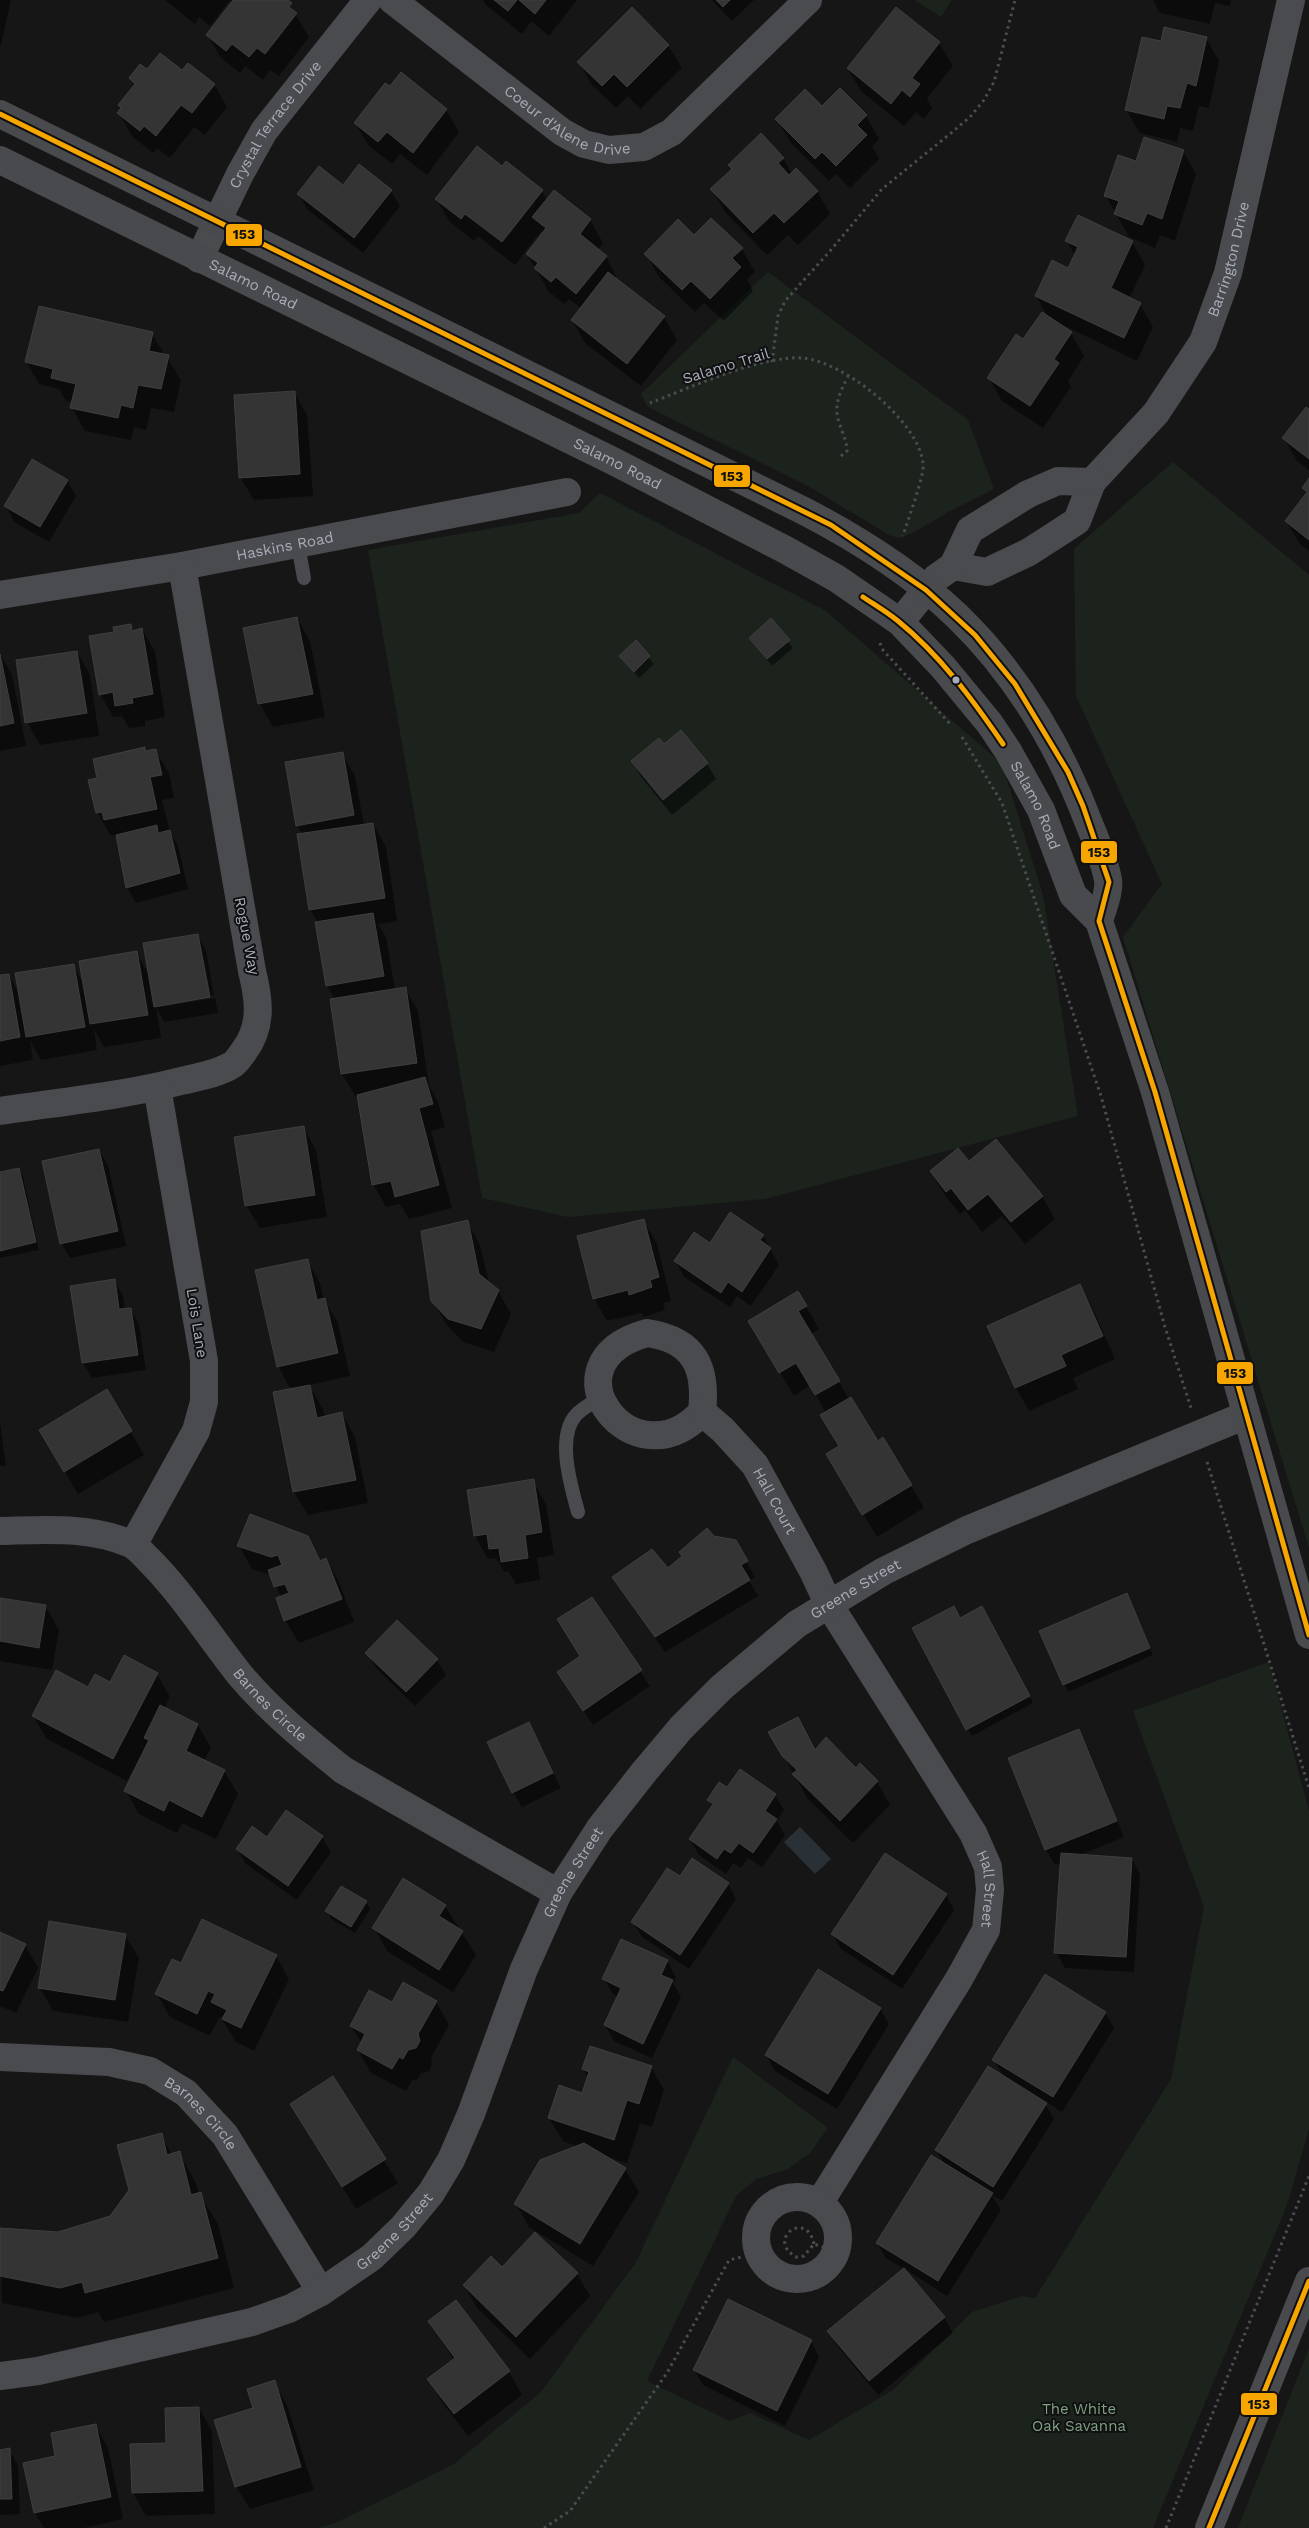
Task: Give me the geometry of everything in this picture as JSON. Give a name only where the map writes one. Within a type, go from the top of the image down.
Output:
[{"type":"main road","points":[[0,114],[216,222],[279,250],[818,518],[861,544],[926,590],[975,635],[1010,678],[1068,772],[1096,841],[1109,882],[1099,921]]},
{"type":"main road","name":"Salamo Road","points":[[0,160],[613,461],[784,549],[836,578],[900,622],[954,679],[990,724],[1041,810],[1073,895],[1099,921],[1157,1101],[1309,1634]]},
{"type":"main road","points":[[1209,2528],[1309,2281]]},
{"type":"street","name":"Crystal Terrace Drive","points":[[199,259],[216,222],[264,131],[368,0]]},
{"type":"street","name":"Coeur d'Alene Drive","points":[[392,0],[562,132],[584,144],[609,150],[644,147],[672,132],[808,0]]},
{"type":"street","name":"Barrington Drive","points":[[953,566],[987,572],[1029,552],[1077,521],[1092,482],[1156,413],[1203,342],[1228,273],[1291,0]]},
{"type":"street","points":[[900,622],[926,590],[953,566],[970,530],[1028,494],[1058,481],[1092,482]]},
{"type":"street","name":"Haskins Road","points":[[0,595],[182,566],[567,492]]},
{"type":"street","name":"Rogue Way","points":[[0,1111],[156,1087],[210,1074],[233,1064],[248,1046],[259,1018],[259,995],[251,961],[182,566]]},
{"type":"street","name":"Lois Lane","points":[[133,1545],[196,1431],[204,1402],[204,1362],[156,1087]]},
{"type":"street","points":[[645,1334],[664,1336],[684,1346],[697,1360],[703,1378],[702,1412],[690,1425],[671,1434],[653,1436],[634,1432],[616,1422],[605,1410],[598,1388],[599,1371],[604,1360],[628,1340],[645,1334]]},
{"type":"street","name":"Hall Court","points":[[702,1412],[723,1430],[755,1465],[813,1571],[828,1603]]},
{"type":"street","name":"Greene Street","points":[[0,2376],[38,2371],[252,2322],[291,2308],[321,2292],[372,2257],[403,2227],[431,2193],[441,2177],[471,2114],[524,1969],[558,1893],[600,1828],[681,1728],[754,1658],[797,1624],[828,1603],[884,1571],[967,1530],[1246,1415]]},
{"type":"street","name":"Barnes Circle","points":[[0,1531],[64,1529],[93,1531],[133,1545],[171,1582],[242,1676],[294,1730],[351,1775],[558,1893]]},
{"type":"street","name":"Hall Street","points":[[820,2202],[986,1930],[990,1892],[988,1867],[973,1833],[828,1603]]},
{"type":"street","name":"Barnes Circle","points":[[0,2057],[109,2062],[150,2071],[186,2093],[225,2135],[321,2292]]},
{"type":"street","points":[[802,2196],[820,2202],[833,2215],[839,2233],[826,2248],[827,2268],[816,2275],[793,2280],[775,2274],[768,2268],[758,2251],[756,2233],[758,2224],[768,2208],[784,2198],[802,2196]]},
{"type":"lane","points":[[298,544],[304,578]]},
{"type":"lane","points":[[578,1512],[567,1472],[568,1428],[576,1415],[601,1398]]},
{"type":"path","points":[[772,362],[778,316],[785,301],[882,189],[958,128],[984,100],[994,82],[1015,0]]},
{"type":"path","name":"Salamo Trail","points":[[642,406],[735,371],[772,362],[802,358],[815,361],[848,377],[876,394],[898,415],[921,452],[924,466],[902,538]]},
{"type":"path","points":[[842,456],[847,452],[847,442],[835,412],[848,377]]},
{"type":"path","points":[[882,649],[954,728]]},
{"type":"path","points":[[960,735],[1002,803],[1101,1096],[1187,1396]]},
{"type":"path","points":[[1210,1470],[1309,1788]]},
{"type":"path","points":[[1166,2528],[1309,2176]]},
{"type":"path","points":[[796,2227],[803,2228],[809,2231],[826,2248],[796,2257],[786,2248],[784,2241],[790,2231],[796,2227]]},
{"type":"path","points":[[544,2528],[570,2511],[667,2373],[730,2260],[742,2258]]},
{"type":"green space","points":[[914,0],[952,0],[941,17]]},
{"type":"green space","points":[[768,272],[968,420],[994,489],[948,512],[913,533],[900,538],[891,536],[808,486],[648,407],[641,394]]},
{"type":"green space","points":[[1173,462],[1309,575],[1309,1548],[1123,937],[1162,884],[1076,696],[1074,549]]},
{"type":"green space","points":[[600,493],[826,611],[1002,764],[1043,895],[1078,1116],[765,1199],[568,1217],[482,1198],[368,550],[579,513]]},
{"type":"green space","name":"The White Oak Savanna","points":[[1269,1662],[1309,1811],[1309,2129],[1287,2205],[1153,2528],[319,2528],[335,2523],[454,2464],[540,2393],[635,2264],[733,2057],[828,2128],[810,2153],[788,2169],[756,2179],[736,2196],[647,2381],[730,2421],[750,2413],[809,2440],[893,2390],[972,2312],[1022,2296],[1035,2298],[1171,2079],[1204,1907],[1133,1711]]},
{"type":"green space","points":[[1309,2348],[1309,2528],[1238,2528]]},
{"type":"shaded area","points":[[800,1827],[831,1859],[815,1874],[784,1842]]},
{"type":"building","points":[[233,0],[288,0],[292,3],[289,7],[297,13],[265,54],[257,48],[249,57],[232,44],[226,51],[206,35]]},
{"type":"building","points":[[494,0],[517,0],[508,11]]},
{"type":"building","points":[[519,0],[546,0],[535,14]]},
{"type":"building","points":[[716,0],[730,0],[723,7]]},
{"type":"building","points":[[632,7],[669,45],[627,87],[614,74],[602,86],[577,62]]},
{"type":"building","points":[[896,7],[940,42],[912,78],[920,84],[910,97],[902,90],[891,104],[847,68]]},
{"type":"building","points":[[1164,27],[1207,37],[1196,86],[1187,83],[1180,108],[1167,106],[1164,119],[1125,110],[1142,37],[1161,41]]},
{"type":"building","points":[[160,53],[182,70],[188,63],[215,84],[192,113],[181,105],[156,136],[144,126],[140,131],[117,113],[121,108],[118,105],[135,84],[129,78],[140,64],[147,69]]},
{"type":"building","points":[[401,72],[447,109],[413,153],[387,132],[378,142],[354,123],[385,83],[390,86]]},
{"type":"building","points":[[840,88],[867,115],[857,125],[867,135],[836,166],[822,152],[815,159],[775,119],[805,89],[822,106]]},
{"type":"building","points":[[761,133],[784,158],[778,163],[789,175],[796,168],[818,191],[784,223],[774,213],[753,233],[710,189],[732,169],[728,165]]},
{"type":"building","points":[[1144,137],[1184,150],[1162,219],[1147,213],[1142,225],[1114,214],[1119,201],[1104,196],[1118,155],[1136,161]]},
{"type":"building","points":[[477,146],[502,166],[506,161],[543,190],[502,242],[465,214],[461,219],[435,199]]},
{"type":"building","points":[[359,164],[392,190],[354,238],[297,194],[319,166],[343,185]]},
{"type":"building","points":[[554,190],[591,219],[580,234],[607,256],[576,294],[556,277],[551,282],[534,268],[538,263],[526,254],[546,228],[532,217]]},
{"type":"building","points":[[1078,215],[1133,241],[1111,288],[1141,303],[1124,338],[1035,296],[1052,260],[1068,268],[1078,247],[1065,241]]},
{"type":"building","points":[[711,218],[743,248],[732,258],[741,267],[710,299],[691,281],[682,290],[644,254],[678,219],[694,235]]},
{"type":"building","points":[[608,272],[665,316],[627,364],[571,320]]},
{"type":"building","points":[[39,306],[153,332],[149,351],[169,355],[161,389],[138,385],[133,408],[121,405],[118,418],[70,408],[76,384],[51,378],[53,369],[25,362]]},
{"type":"building","points":[[1042,312],[1072,332],[1054,359],[1059,363],[1030,406],[987,378],[1016,334],[1023,339]]},
{"type":"building","points":[[295,391],[300,474],[239,478],[234,395]]},
{"type":"building","points":[[1306,407],[1309,409],[1309,459],[1282,438]]},
{"type":"building","points":[[32,459],[68,480],[40,527],[4,506]]},
{"type":"building","points":[[1309,478],[1309,540],[1285,521],[1307,492],[1302,488]]},
{"type":"building","points":[[297,617],[313,694],[258,704],[243,628]]},
{"type":"building","points":[[771,618],[790,640],[767,659],[749,638]]},
{"type":"building","points":[[131,624],[132,631],[142,628],[153,694],[132,698],[133,703],[115,706],[113,692],[99,695],[89,636],[114,632],[113,627]]},
{"type":"building","points":[[636,640],[650,656],[634,672],[619,656]]},
{"type":"building","points":[[77,651],[87,713],[25,723],[16,660]]},
{"type":"building","points":[[0,654],[14,723],[0,726]]},
{"type":"building","points":[[681,730],[708,763],[663,800],[631,761],[659,738],[664,744]]},
{"type":"building","points":[[145,747],[145,751],[156,749],[162,775],[150,777],[157,809],[104,820],[102,812],[96,813],[88,780],[97,778],[93,759]]},
{"type":"building","points":[[343,752],[354,815],[296,826],[285,762]]},
{"type":"building","points":[[373,823],[385,898],[309,910],[297,834]]},
{"type":"building","points":[[157,825],[158,833],[170,830],[180,873],[126,888],[116,835]]},
{"type":"building","points":[[373,913],[384,976],[326,986],[315,922]]},
{"type":"building","points":[[198,934],[210,997],[154,1007],[143,943]]},
{"type":"building","points":[[137,951],[148,1015],[90,1024],[79,961]]},
{"type":"building","points":[[74,964],[85,1027],[26,1037],[15,973]]},
{"type":"building","points":[[9,974],[20,1037],[0,1041],[0,975]]},
{"type":"building","points":[[406,987],[417,1063],[341,1074],[330,999]]},
{"type":"building","points":[[425,1077],[433,1104],[419,1108],[439,1185],[395,1197],[391,1181],[372,1185],[357,1095]]},
{"type":"building","points":[[304,1126],[315,1195],[245,1206],[234,1137]]},
{"type":"building","points":[[996,1139],[1043,1196],[1011,1222],[988,1194],[968,1210],[951,1188],[946,1192],[930,1171],[958,1148],[969,1161]]},
{"type":"building","points":[[99,1149],[118,1231],[60,1244],[42,1161]]},
{"type":"building","points":[[19,1168],[36,1242],[0,1251],[0,1172]]},
{"type":"building","points":[[730,1212],[764,1235],[760,1240],[771,1248],[742,1292],[728,1282],[721,1293],[674,1261],[694,1232],[710,1243]]},
{"type":"building","points":[[644,1219],[659,1277],[650,1280],[652,1287],[629,1295],[628,1290],[593,1299],[577,1236]]},
{"type":"building","points":[[468,1220],[479,1274],[499,1290],[481,1329],[448,1319],[431,1301],[421,1231]]},
{"type":"building","points":[[308,1259],[317,1300],[325,1298],[338,1353],[277,1367],[255,1270]]},
{"type":"building","points":[[115,1279],[119,1309],[131,1308],[138,1355],[82,1363],[70,1286]]},
{"type":"building","points":[[1080,1284],[1103,1336],[1061,1355],[1066,1366],[1015,1388],[987,1326]]},
{"type":"building","points":[[798,1291],[807,1306],[798,1311],[840,1381],[815,1395],[796,1363],[779,1373],[748,1321]]},
{"type":"building","points":[[310,1385],[317,1418],[342,1412],[356,1480],[293,1492],[273,1392]]},
{"type":"building","points":[[107,1389],[132,1431],[64,1472],[39,1430]]},
{"type":"building","points":[[851,1397],[878,1441],[883,1437],[912,1485],[862,1515],[826,1454],[839,1446],[820,1415]]},
{"type":"building","points":[[534,1479],[542,1532],[525,1535],[528,1558],[501,1562],[499,1548],[489,1549],[487,1534],[474,1536],[467,1490]]},
{"type":"building","points":[[250,1514],[308,1536],[320,1561],[326,1558],[342,1599],[284,1621],[276,1598],[289,1593],[285,1584],[274,1587],[268,1570],[282,1565],[278,1555],[271,1557],[237,1546]]},
{"type":"building","points":[[707,1528],[714,1536],[736,1540],[748,1561],[741,1565],[750,1580],[655,1637],[612,1577],[652,1549],[668,1568],[682,1556],[679,1552]]},
{"type":"building","points":[[1127,1593],[1150,1648],[1063,1685],[1039,1631]]},
{"type":"building","points":[[592,1597],[642,1670],[583,1711],[557,1672],[580,1656],[557,1619]]},
{"type":"building","points":[[0,1598],[46,1605],[39,1648],[0,1641]]},
{"type":"building","points":[[954,1606],[960,1618],[982,1606],[1030,1696],[966,1730],[912,1628]]},
{"type":"building","points":[[397,1620],[438,1659],[406,1692],[365,1653]]},
{"type":"building","points":[[124,1655],[158,1673],[113,1759],[32,1716],[56,1670],[88,1687],[95,1674],[110,1682]]},
{"type":"building","points":[[160,1705],[198,1724],[186,1751],[225,1770],[202,1817],[169,1800],[164,1811],[124,1791],[149,1740],[144,1738]]},
{"type":"building","points":[[798,1717],[815,1750],[826,1737],[856,1768],[860,1763],[878,1781],[840,1821],[792,1774],[797,1770],[782,1756],[768,1732]]},
{"type":"building","points":[[529,1722],[553,1773],[512,1793],[487,1742]]},
{"type":"building","points":[[1079,1729],[1117,1821],[1045,1850],[1008,1758]]},
{"type":"building","points":[[740,1769],[776,1794],[765,1811],[777,1819],[753,1853],[739,1843],[731,1853],[724,1849],[717,1859],[689,1839],[713,1804],[707,1800],[719,1782],[727,1787]]},
{"type":"building","points":[[286,1810],[323,1836],[288,1886],[236,1849],[252,1826],[267,1837]]},
{"type":"building","points":[[885,1853],[947,1894],[893,1975],[831,1934]]},
{"type":"building","points":[[1061,1853],[1132,1858],[1126,1957],[1054,1953]]},
{"type":"building","points":[[692,1858],[729,1883],[680,1955],[631,1922],[667,1868],[680,1876]]},
{"type":"building","points":[[403,1878],[446,1905],[439,1916],[463,1931],[439,1970],[372,1928]]},
{"type":"building","points":[[341,1886],[367,1901],[351,1927],[325,1911]]},
{"type":"building","points":[[202,1919],[277,1955],[241,2028],[222,2019],[227,2010],[211,2002],[215,1994],[208,1991],[197,2014],[155,1994],[172,1959],[181,1963]]},
{"type":"building","points":[[49,1921],[126,1934],[115,2000],[38,1988]]},
{"type":"building","points":[[0,1932],[26,1944],[3,1991],[0,1990]]},
{"type":"building","points":[[621,1939],[668,1960],[661,1975],[673,1980],[643,2044],[604,2025],[621,1988],[602,1979]]},
{"type":"building","points":[[818,1969],[881,2008],[828,2094],[765,2055]]},
{"type":"building","points":[[1045,1974],[1106,2012],[1053,2097],[992,2060]]},
{"type":"building","points":[[403,1982],[437,2001],[418,2034],[420,2041],[416,2048],[408,2050],[403,2059],[399,2057],[392,2069],[357,2050],[365,2034],[350,2026],[369,1990],[392,2002]]},
{"type":"building","points":[[590,2046],[652,2066],[639,2104],[627,2100],[614,2140],[548,2118],[559,2085],[582,2093],[589,2072],[582,2069]]},
{"type":"building","points":[[988,2066],[1047,2103],[993,2187],[935,2150]]},
{"type":"building","points":[[333,2076],[386,2159],[342,2187],[290,2104]]},
{"type":"building","points":[[162,2133],[167,2155],[180,2151],[191,2195],[201,2192],[218,2258],[85,2293],[82,2282],[60,2288],[0,2276],[0,2228],[58,2232],[110,2216],[129,2190],[117,2145]]},
{"type":"building","points":[[584,2143],[626,2168],[580,2244],[514,2204],[540,2160]]},
{"type":"building","points":[[931,2155],[993,2193],[938,2281],[876,2243]]},
{"type":"building","points":[[535,2232],[578,2273],[516,2337],[463,2285],[491,2256],[502,2267]]},
{"type":"building","points":[[904,2268],[945,2317],[869,2381],[827,2331]]},
{"type":"building","points":[[728,2299],[812,2340],[777,2411],[693,2370]]},
{"type":"building","points":[[456,2300],[510,2371],[454,2414],[427,2379],[455,2358],[428,2321]]},
{"type":"building","points":[[275,2380],[301,2467],[235,2487],[214,2420],[253,2408],[247,2389]]},
{"type":"building","points":[[199,2407],[203,2491],[132,2493],[130,2444],[166,2443],[165,2408]]},
{"type":"building","points":[[96,2424],[111,2497],[34,2513],[23,2463],[55,2456],[51,2433]]},
{"type":"building","points":[[10,2448],[12,2499],[0,2499],[0,2450]]},
{"type":"transit line","name":"153","points":[[0,114],[831,525],[926,590],[975,635],[1015,684],[1068,772],[1083,806],[1109,882],[1099,921],[1155,1092],[1309,1635]]},
{"type":"transit line","name":"153","points":[[863,597],[898,621],[928,648],[968,695],[1003,744]]},
{"type":"transit line","name":"153","points":[[1209,2528],[1309,2281]]}]
